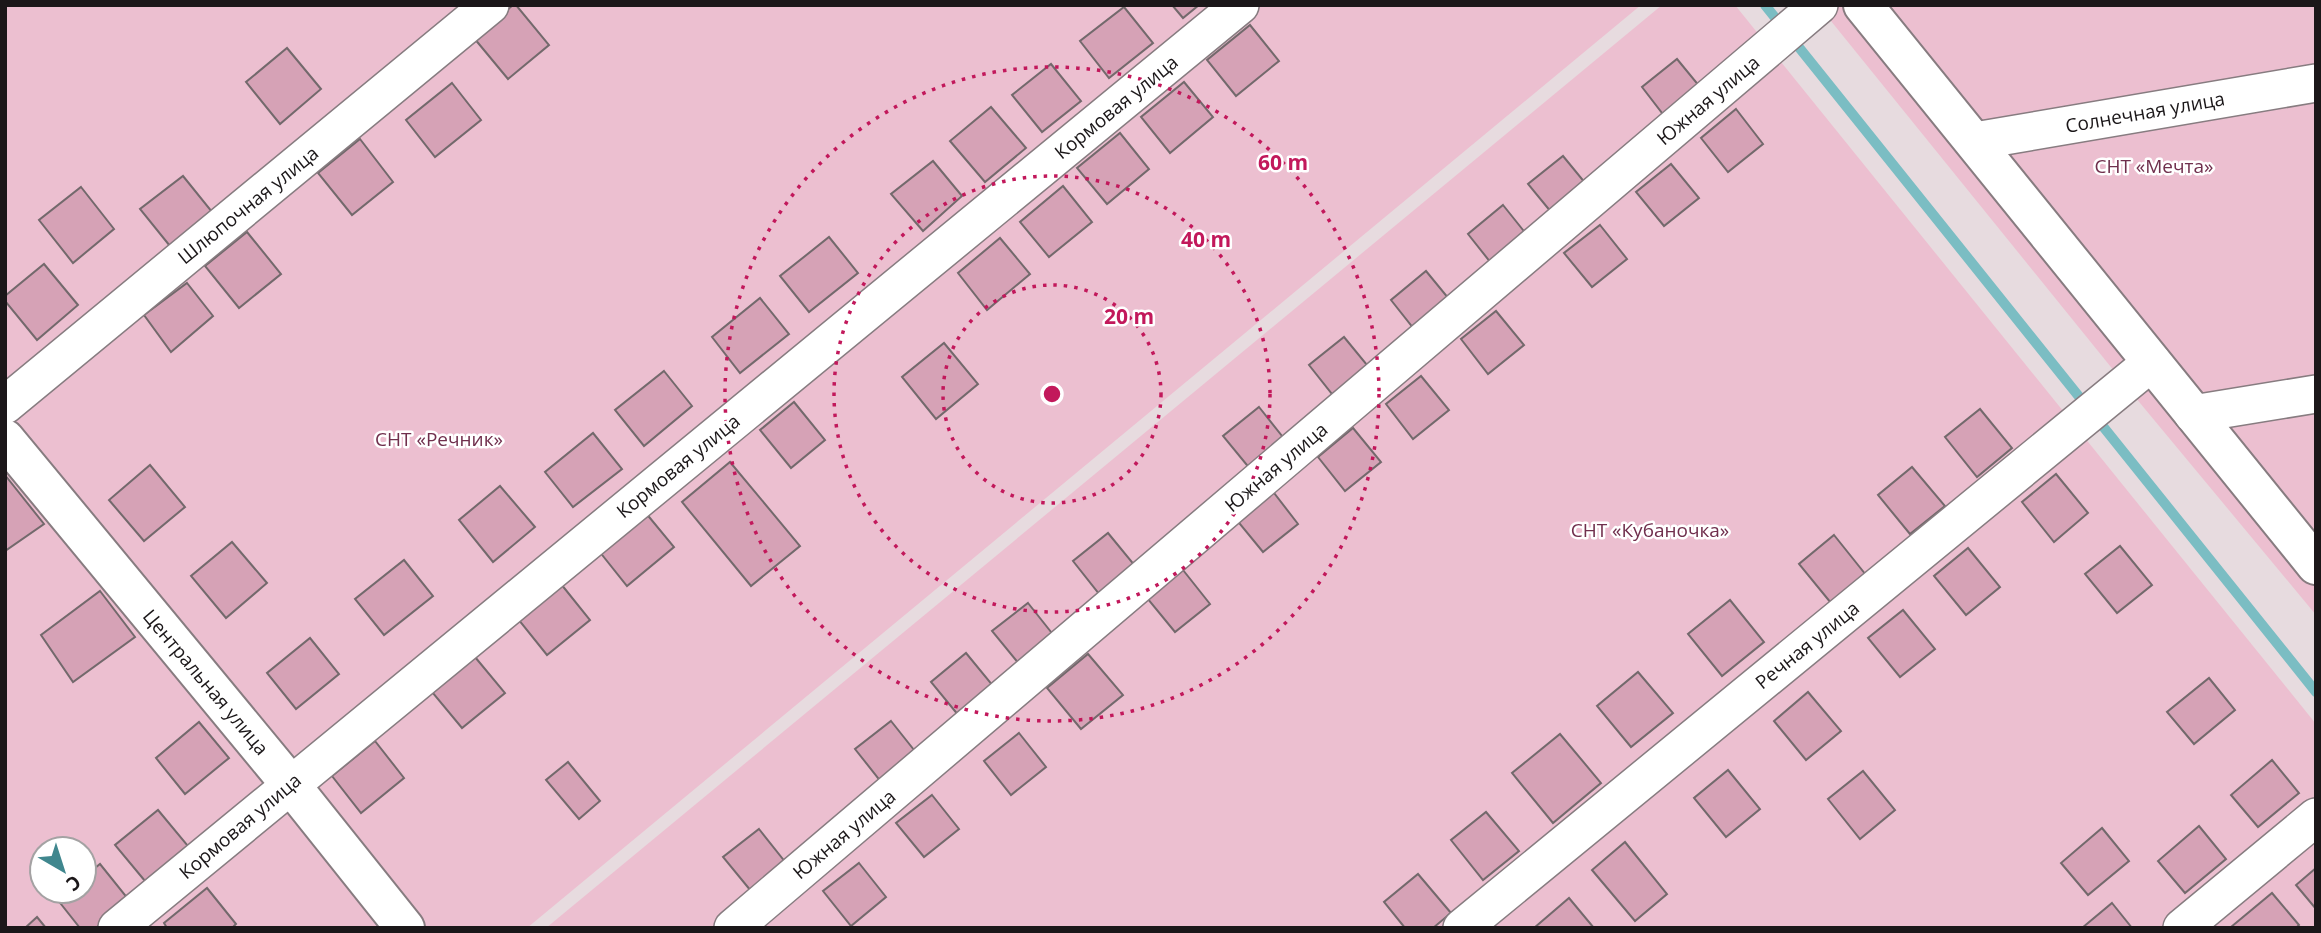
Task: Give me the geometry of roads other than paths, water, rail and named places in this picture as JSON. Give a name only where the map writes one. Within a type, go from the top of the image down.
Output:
[{"type":"street","name":"Шлюпочная улица","points":[[5,405],[490,5]]},
{"type":"street","name":"Кормовая улица","points":[[117,928],[1240,5]]},
{"type":"street","points":[[1863,5],[2316,565]]},
{"type":"street","name":"Южная улица","points":[[733,928],[1798,23]]},
{"type":"street","name":"Солнечная улица","points":[[1975,141],[2316,83]]},
{"type":"street","name":"Речная улица","points":[[1462,928],[2151,362]]},
{"type":"street","points":[[2193,414],[2316,394]]},
{"type":"street","name":"Центральная улица","points":[[5,439],[290,784],[405,928]]},
{"type":"street","points":[[2182,928],[2316,817]]},
{"type":"waterway","points":[[1765,5],[2316,692]]},
{"type":"park label","name":"СНТ «Мечта»","points":[[2154,166]]},
{"type":"park label","name":"СНТ «Речник»","points":[[439,439]]},
{"type":"park label","name":"СНТ «Кубаночка»","points":[[1650,530]]}]
